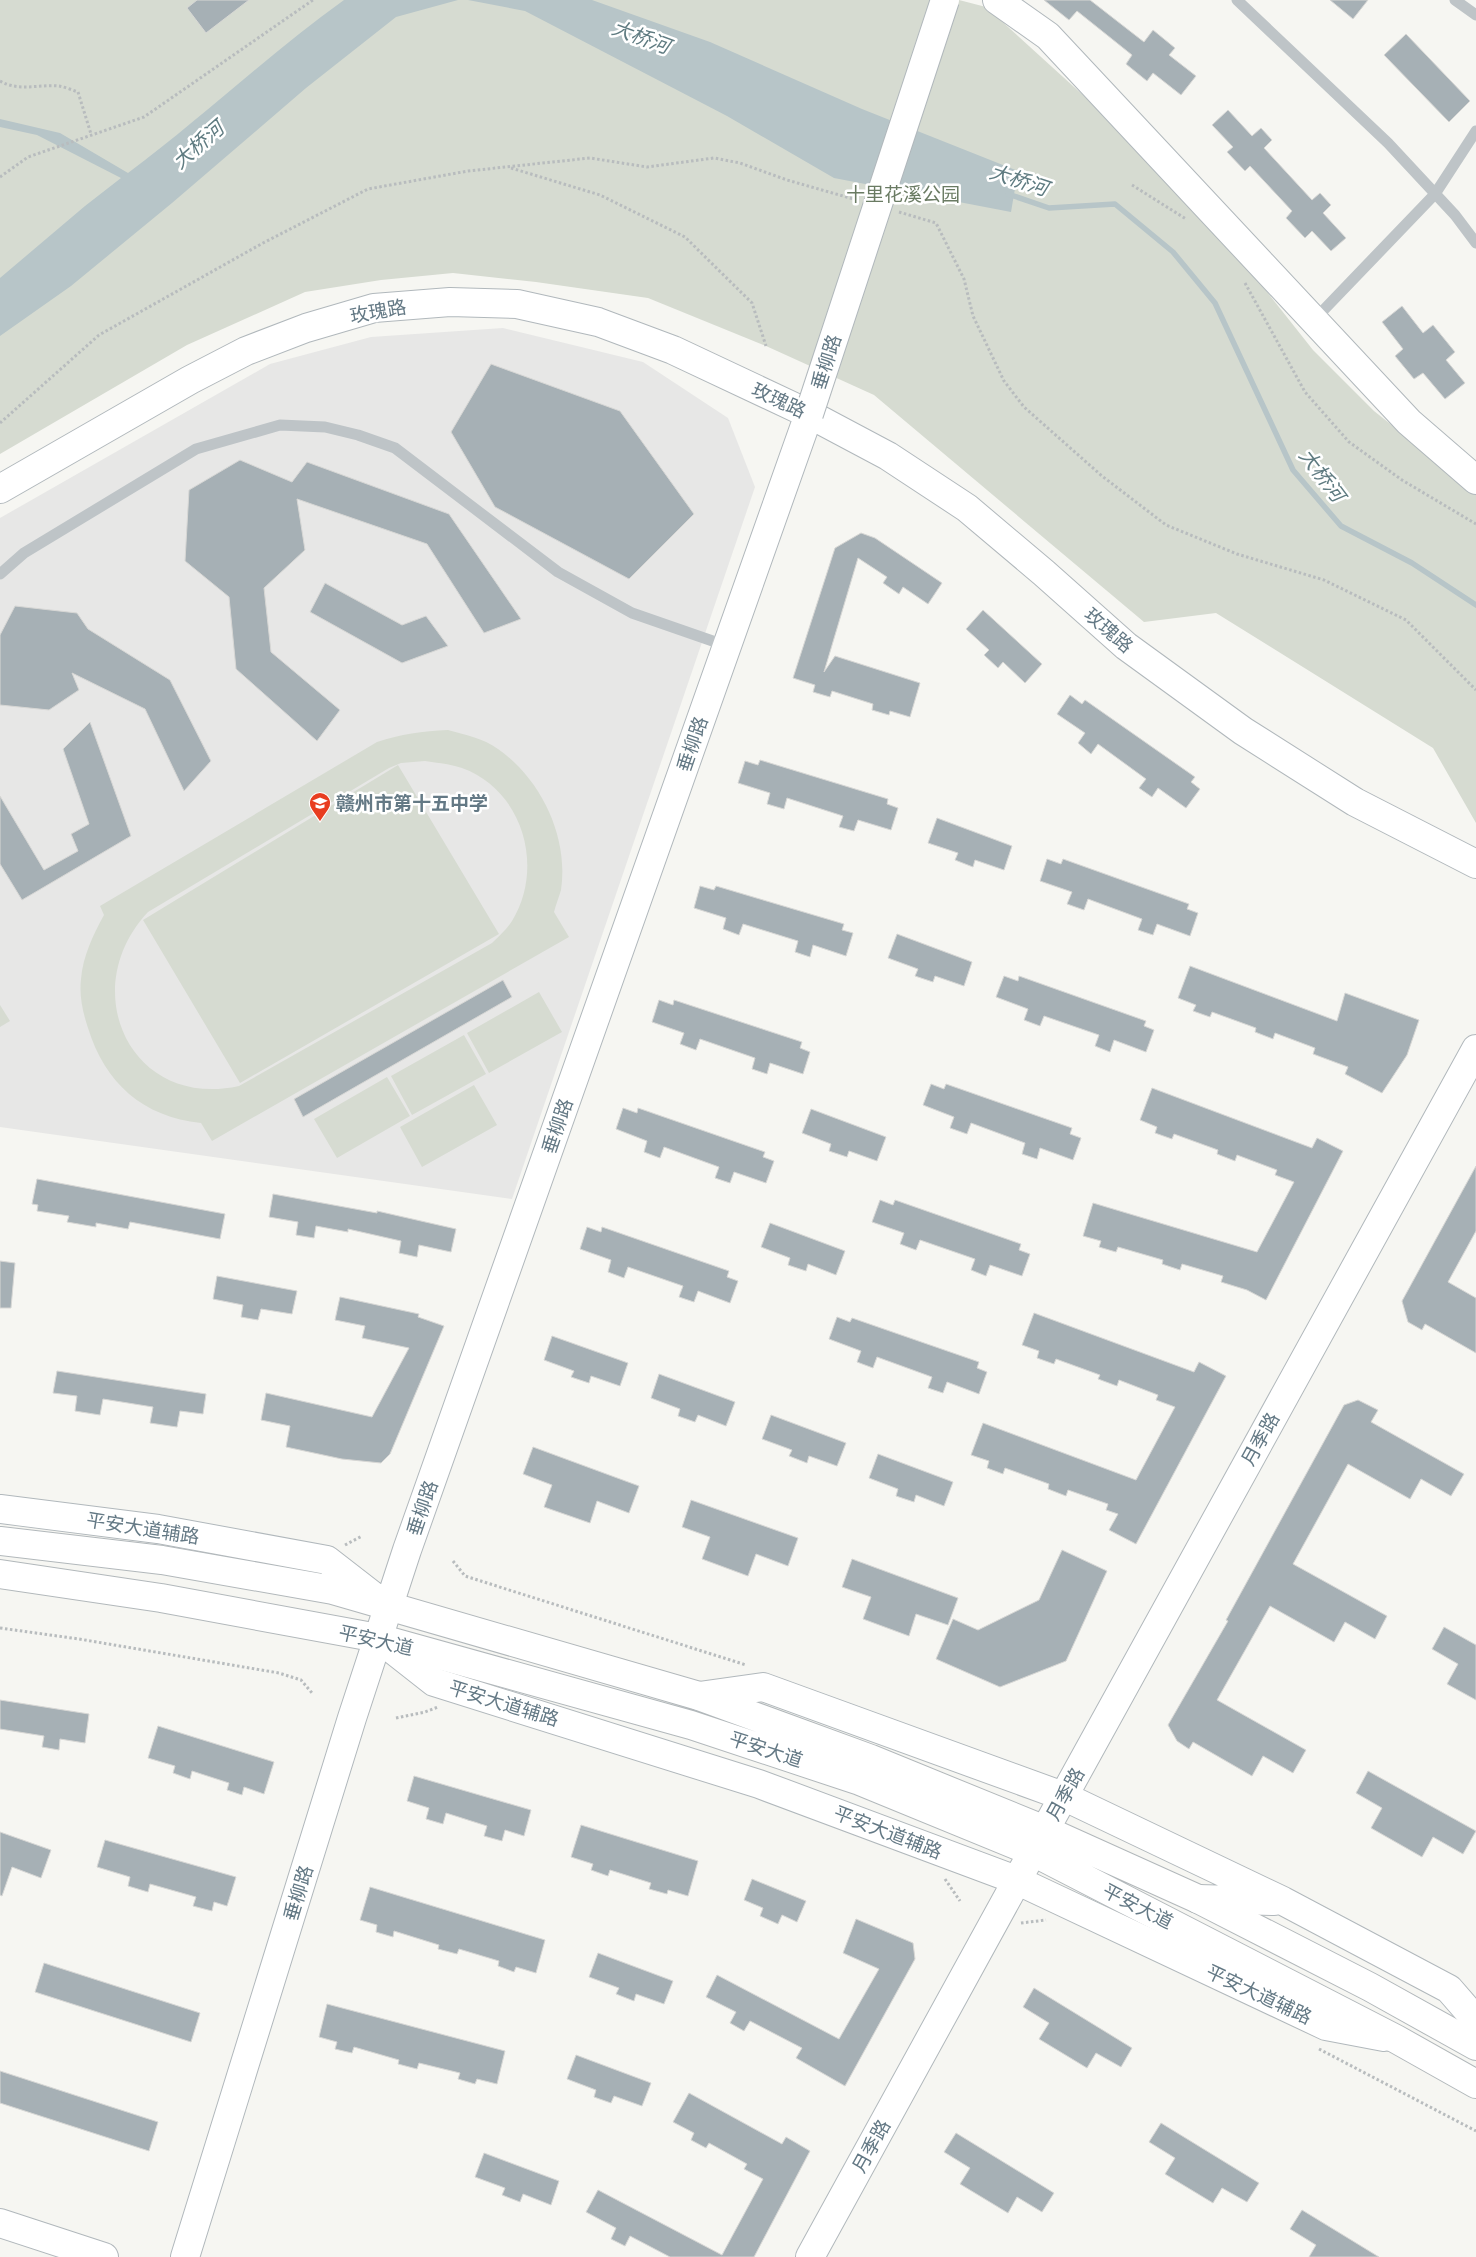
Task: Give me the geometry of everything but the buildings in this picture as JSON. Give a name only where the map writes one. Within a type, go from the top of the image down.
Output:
[{"type":"street","name":"垂柳路","points":[[185,2257],[388,1607],[809,414],[945,0]]},
{"type":"street","points":[[997,0],[1048,36],[1409,422],[1476,480]]},
{"type":"street","name":"玫瑰路","points":[[0,489],[190,380],[246,352],[306,328],[374,308],[450,302],[517,304],[598,322],[673,350],[809,414],[888,456],[967,508],[1126,646],[1243,731],[1355,802],[1476,864]]},
{"type":"street","name":"月季路","points":[[810,2257],[1016,1880],[1476,1049]]},
{"type":"street","name":"平安大道辅路","points":[[0,1509],[158,1529],[327,1560],[388,1607]]},
{"type":"street","points":[[0,1540],[54,1516]]},
{"type":"street","name":"平安大道","points":[[0,1540],[162,1560],[331,1590],[700,1696],[871,1759],[1039,1841],[1476,2084]]},
{"type":"street","name":"平安大道","points":[[3,1576],[161,1598],[378,1638],[691,1725],[1039,1841],[1198,1898],[1370,1987],[1476,2046]]},
{"type":"street","name":"平安大道辅路","points":[[378,1638],[434,1682],[760,1784],[1016,1880],[1326,2026],[1396,2039]]},
{"type":"street","points":[[700,1696],[763,1687],[1063,1796],[1283,1901],[1449,1989],[1476,2020]]},
{"type":"street","points":[[691,1725],[760,1784]]},
{"type":"street","points":[[1198,1898],[1283,1901]]},
{"type":"street","points":[[0,2224],[104,2257]]},
{"type":"lane","points":[[1237,0],[1388,143],[1455,215],[1476,243]]},
{"type":"lane","points":[[1455,0],[1476,14]]},
{"type":"lane","points":[[1314,320],[1435,194],[1476,131]]},
{"type":"lane","points":[[0,574],[24,553],[196,449],[280,425],[325,427],[358,435],[395,448],[558,572],[632,614],[727,646]]},
{"type":"path","points":[[0,177],[28,157],[144,117],[313,0]]},
{"type":"path","points":[[0,81],[8,86],[33,88],[59,86],[78,92],[89,135]]},
{"type":"path","points":[[0,423],[99,335],[263,243],[368,189],[468,171],[590,158],[647,166],[714,158],[740,163],[788,180],[862,201]]},
{"type":"path","points":[[508,167],[600,195],[685,237],[752,303],[766,346]]},
{"type":"path","points":[[1132,185],[1190,222]]},
{"type":"path","points":[[890,209],[936,222],[964,279],[973,316],[1004,381],[1024,407],[1102,476],[1166,525],[1237,554],[1324,580],[1406,620],[1476,690]]},
{"type":"path","points":[[1244,281],[1305,392],[1349,442],[1402,480],[1476,524]]},
{"type":"path","points":[[348,1545],[362,1536]]},
{"type":"path","points":[[453,1561],[465,1576]]},
{"type":"path","points":[[0,1628],[79,1639],[279,1674],[301,1680],[312,1693]]},
{"type":"path","points":[[396,1718],[424,1712]]},
{"type":"shaded area","name":"赣州市第十五中学","points":[[503,328],[643,362],[728,418],[755,487],[512,1199],[0,1127],[0,518],[270,364],[371,337]]},
{"type":"green space","name":"十里花溪公园","points":[[0,0],[959,0],[986,7],[1128,136],[1218,230],[1313,350],[1374,411],[1476,492],[1476,823],[1433,748],[1216,613],[1144,622],[874,395],[766,346],[648,298],[536,282],[453,273],[381,280],[305,292],[187,345],[0,454]]},
{"type":"green space","points":[[448,730],[480,739],[498,749],[527,776],[539,793],[549,811],[561,850],[561,890],[554,912],[569,937],[212,1141],[201,1123],[161,1113],[144,1105],[129,1094],[116,1081],[95,1048],[82,1004],[82,970],[89,946],[104,915],[100,906],[377,742],[420,732]],"holes":[[[425,761],[462,768],[483,779],[500,794],[513,812],[522,833],[527,855],[527,877],[522,900],[508,927],[492,943],[239,1086],[201,1089],[169,1080],[143,1062],[126,1037],[116,1008],[116,975],[127,943],[148,912],[389,768],[401,763]]]},
{"type":"green space","points":[[398,765],[499,934],[240,1083],[143,920]]},
{"type":"green space","points":[[539,992],[562,1032],[489,1073],[467,1033]]},
{"type":"green space","points":[[0,1005],[10,1021],[0,1027]]},
{"type":"green space","points":[[464,1035],[486,1074],[412,1115],[391,1076]]},
{"type":"green space","points":[[387,1077],[410,1116],[337,1158],[314,1119]]},
{"type":"green space","points":[[474,1085],[497,1125],[422,1167],[400,1127]]},
{"type":"water","points":[[344,0],[458,0],[396,17],[306,88],[172,203],[71,286],[0,336],[0,278],[121,178],[37,135],[0,127],[0,119],[60,133],[128,173],[289,42]]},
{"type":"water","points":[[468,0],[592,0],[710,42],[862,109],[1018,171],[1011,212],[834,178],[727,116],[525,11]]},
{"type":"waterway","name":"大桥河","points":[[1008,194],[1049,208],[1115,204],[1173,252],[1215,303],[1293,470],[1341,526],[1412,563],[1476,605]]},
{"type":"place","name":"赣州市第十五中学","points":[[320,822]]}]
